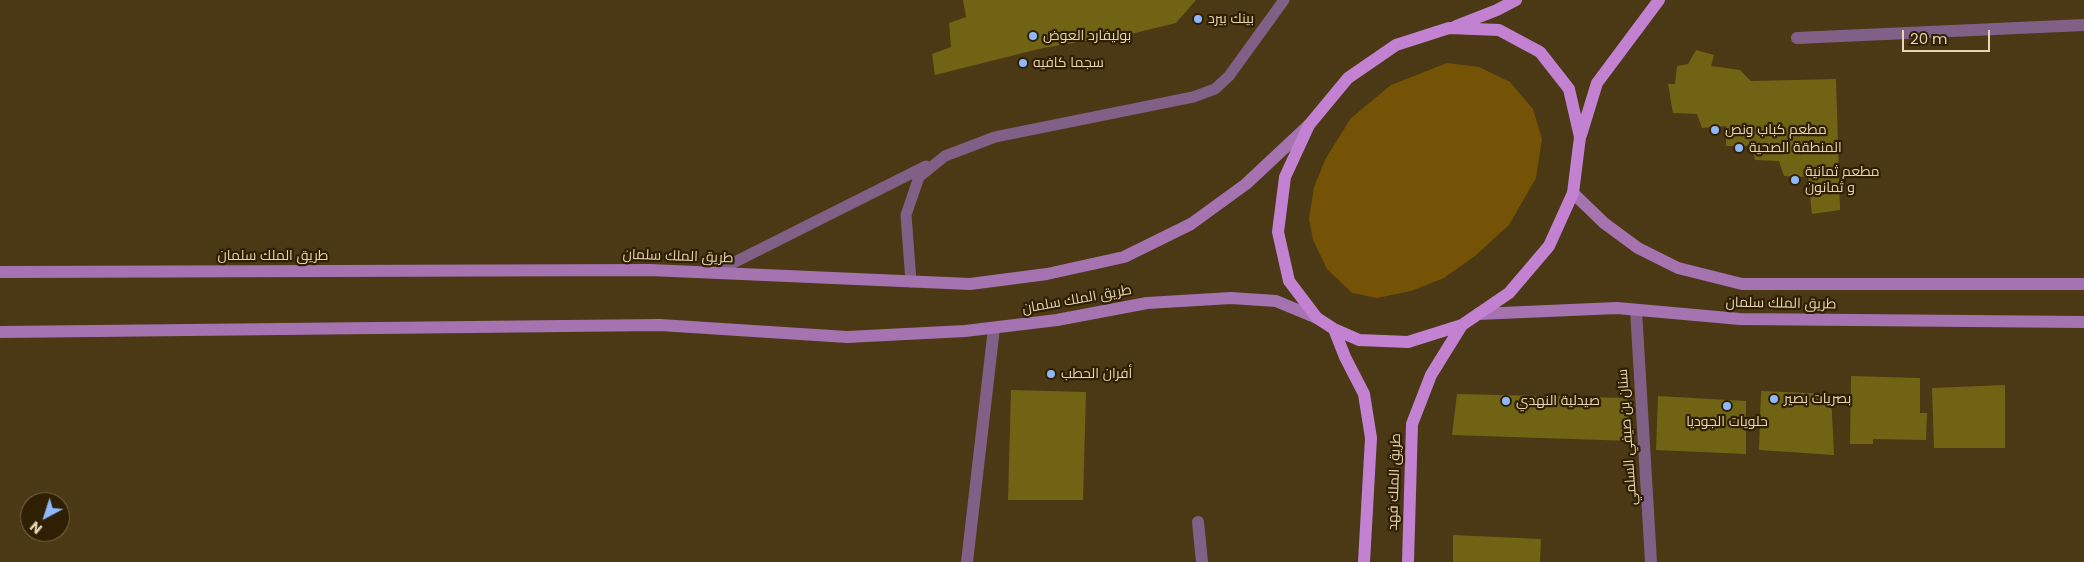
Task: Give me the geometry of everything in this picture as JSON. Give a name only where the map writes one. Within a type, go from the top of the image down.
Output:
[{"type":"main road","points":[[1516,0],[1497,10],[1396,45],[1348,78],[1309,125],[1285,176],[1278,232],[1289,281],[1317,318],[1334,329],[1358,340],[1408,342],[1462,325],[1509,293],[1549,246],[1573,193],[1580,138],[1597,83],[1659,0]]},
{"type":"main road","points":[[1449,28],[1499,30],[1540,52],[1569,89],[1580,138]]},
{"type":"main road","name":"طريق الملك سلمان","points":[[0,272],[650,270],[970,284],[1047,274],[1124,257],[1191,224],[1246,184],[1309,125]]},
{"type":"main road","name":"طريق الملك سلمان","points":[[1573,193],[1604,223],[1638,248],[1678,268],[1742,284],[2084,284]]},
{"type":"main road","name":"طريق الملك سلمان","points":[[0,332],[660,325],[847,338],[994,328],[1057,320],[1147,303],[1231,298],[1276,301],[1317,318]]},
{"type":"main road","name":"طريق الملك سلمان","points":[[1478,314],[1617,308],[1740,319],[2084,322]]},
{"type":"main road","name":"طريق الملك فهد","points":[[1408,562],[1412,424],[1431,375],[1462,325]]},
{"type":"main road","name":"طريق الملك فهد","points":[[1334,329],[1345,357],[1364,394],[1371,438],[1364,562]]},
{"type":"street","points":[[1797,38],[2084,25]]},
{"type":"street","name":"سنان بن صيفي السلمي","points":[[1636,310],[1651,562]]},
{"type":"street","points":[[966,562],[994,328]]},
{"type":"street","points":[[1198,522],[1202,562]]},
{"type":"lane","points":[[713,273],[945,156],[995,137],[1192,97],[1214,89],[1229,76],[1284,0]]},
{"type":"lane","points":[[911,282],[906,215],[919,176],[945,156]]},
{"type":"shaded area","points":[[1447,63],[1479,67],[1510,82],[1533,109],[1542,139],[1536,178],[1509,225],[1475,256],[1444,278],[1411,291],[1377,298],[1352,293],[1327,269],[1313,240],[1309,219],[1314,187],[1326,158],[1351,118],[1391,85]]},
{"type":"building","name":"بوليفارد العوض","points":[[963,0],[1196,0],[1176,23],[1135,33],[1043,48],[935,75],[932,54],[951,47],[949,23],[966,17]]},
{"type":"building","points":[[1696,50],[1714,55],[1711,66],[1740,70],[1751,81],[1836,79],[1840,210],[1812,214],[1808,177],[1784,176],[1779,161],[1755,160],[1752,146],[1726,146],[1726,126],[1702,128],[1697,114],[1673,113],[1668,84],[1675,84],[1677,66],[1688,64]]},
{"type":"building","points":[[1851,376],[1920,378],[1920,413],[1927,413],[1926,440],[1873,439],[1873,444],[1850,444]]},
{"type":"building","points":[[2005,385],[2005,448],[1934,448],[1932,388]]},
{"type":"building","points":[[1011,390],[1086,392],[1083,500],[1008,500]]},
{"type":"building","points":[[1761,391],[1831,394],[1834,455],[1759,450]]},
{"type":"building","points":[[1457,394],[1627,398],[1632,441],[1452,435]]},
{"type":"building","points":[[1658,396],[1746,401],[1746,454],[1656,450]]},
{"type":"building","points":[[1453,535],[1541,539],[1540,562],[1453,562]]},
{"type":"place","name":"بينك بيرد","points":[[1198,19]]},
{"type":"place","name":"بوليفارد العوض","points":[[1033,36]]},
{"type":"place","name":"سجما كافيه","points":[[1023,63]]},
{"type":"place","name":"مطعم كباب ونص","points":[[1715,130]]},
{"type":"place","name":"المنطقة الصحية","points":[[1739,148]]},
{"type":"place","name":"مطعم ثمانية و ثمانون","points":[[1795,180]]},
{"type":"place","name":"أفران الحطب","points":[[1051,374]]},
{"type":"place","name":"بصريات بصير","points":[[1774,399]]},
{"type":"place","name":"صيدلية النهدي","points":[[1506,401]]},
{"type":"place","name":"حلويات الجوديا","points":[[1727,406]]}]
